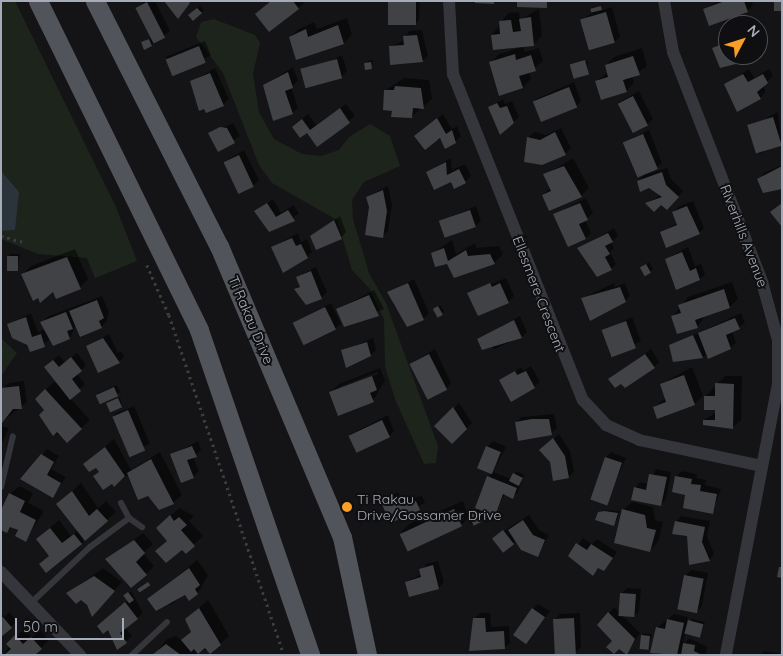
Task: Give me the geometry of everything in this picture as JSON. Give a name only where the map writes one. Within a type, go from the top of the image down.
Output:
[{"type":"main road","points":[[38,1],[200,330],[310,655]]},
{"type":"main road","name":"Ti Rakau Drive","points":[[95,1],[219,246],[342,537],[367,655]]},
{"type":"street","name":"Ellesmere Crescent","points":[[449,1],[453,74],[583,400],[606,424],[639,440],[760,466]]},
{"type":"street","name":"Riverhills Avenue","points":[[664,1],[673,52],[772,312],[780,384],[760,466],[726,655]]},
{"type":"street","points":[[1,572],[32,602],[80,655]]},
{"type":"lane","points":[[1,487],[13,436]]},
{"type":"lane","points":[[121,503],[129,518],[142,527]]},
{"type":"lane","points":[[32,602],[90,548],[129,518]]},
{"type":"lane","points":[[132,655],[167,622]]},
{"type":"path","points":[[1,236],[24,242]]},
{"type":"path","points":[[144,256],[169,314],[284,655]]},
{"type":"path","points":[[1,349],[1,361]]},
{"type":"shaded area","points":[[1,1],[15,1],[116,207],[137,261],[95,278],[87,258],[38,254],[1,239]]},
{"type":"shaded area","points":[[214,19],[255,35],[260,43],[253,74],[259,112],[274,139],[302,154],[321,156],[339,150],[349,137],[370,124],[390,136],[400,166],[364,182],[352,200],[353,219],[369,273],[386,303],[438,446],[436,463],[424,464],[395,399],[385,366],[384,319],[369,288],[352,270],[337,220],[272,183],[259,165],[223,73],[196,37],[201,22]]},
{"type":"shaded area","points":[[1,171],[19,192],[15,230],[1,231]]},
{"type":"shaded area","points":[[1,338],[17,353],[1,376]]},
{"type":"building","points":[[164,1],[188,1],[190,3],[178,19]]},
{"type":"building","points":[[271,1],[293,1],[299,9],[269,32],[255,14]]},
{"type":"building","points":[[388,1],[416,1],[416,25],[388,25]]},
{"type":"building","points":[[475,1],[494,1],[494,4],[475,3]]},
{"type":"building","points":[[517,1],[547,1],[547,8],[517,7]]},
{"type":"building","points":[[725,1],[744,1],[748,12],[740,15],[718,15],[718,23],[709,26],[703,9]]},
{"type":"building","points":[[774,1],[782,1],[782,11],[774,11]]},
{"type":"building","points":[[147,2],[165,38],[154,44],[135,8]]},
{"type":"building","points":[[601,6],[602,10],[591,13],[590,9]]},
{"type":"building","points":[[197,8],[202,13],[193,21],[188,15]]},
{"type":"building","points":[[606,12],[615,43],[589,50],[580,19]]},
{"type":"building","points":[[531,17],[534,46],[493,50],[491,35],[500,34],[499,21],[511,20],[513,32],[521,31],[519,19]]},
{"type":"building","points":[[338,25],[344,44],[296,60],[289,37],[306,29],[308,37]]},
{"type":"building","points":[[417,35],[423,62],[390,65],[389,46],[404,45],[403,36]]},
{"type":"building","points":[[149,39],[152,46],[144,50],[141,42]]},
{"type":"building","points":[[199,46],[206,63],[172,76],[166,59]]},
{"type":"building","points":[[718,46],[718,63],[712,48]]},
{"type":"building","points":[[515,54],[516,60],[531,55],[536,71],[519,76],[523,88],[499,96],[489,62]]},
{"type":"building","points":[[633,56],[640,75],[623,80],[627,92],[601,100],[595,81],[608,77],[605,65]]},
{"type":"building","points":[[337,59],[342,78],[305,88],[300,69]]},
{"type":"building","points":[[585,60],[589,74],[574,79],[570,64]]},
{"type":"building","points":[[371,62],[372,69],[365,70],[364,63]]},
{"type":"building","points":[[719,65],[732,65],[720,68]]},
{"type":"building","points":[[288,72],[293,88],[285,91],[293,114],[273,121],[263,85]]},
{"type":"building","points":[[210,73],[224,106],[206,113],[204,109],[199,111],[190,81]]},
{"type":"building","points":[[743,74],[748,82],[763,74],[768,83],[757,92],[761,99],[737,112],[724,84]]},
{"type":"building","points":[[395,86],[421,88],[424,109],[413,108],[412,118],[391,117],[392,111],[383,110],[384,90],[394,90]]},
{"type":"building","points":[[569,87],[577,107],[541,122],[533,102]]},
{"type":"building","points":[[633,96],[648,125],[633,133],[618,104]]},
{"type":"building","points":[[497,103],[500,108],[507,106],[514,123],[500,135],[488,107]]},
{"type":"building","points":[[340,108],[350,123],[317,147],[307,133],[300,138],[292,127],[302,119],[310,130]]},
{"type":"building","points":[[773,117],[782,146],[756,154],[747,125]]},
{"type":"building","points":[[437,118],[446,134],[452,130],[456,143],[445,149],[440,138],[425,150],[414,136]]},
{"type":"building","points":[[220,127],[227,128],[235,143],[218,152],[208,133]]},
{"type":"building","points":[[555,132],[566,155],[542,165],[524,162],[527,137],[540,140]]},
{"type":"building","points":[[643,134],[658,169],[638,178],[623,143]]},
{"type":"building","points":[[239,155],[254,187],[238,194],[224,162]]},
{"type":"building","points":[[446,162],[447,175],[459,169],[466,183],[454,189],[451,182],[434,190],[426,172]]},
{"type":"building","points":[[564,166],[582,197],[549,211],[542,195],[551,191],[543,174]]},
{"type":"building","points":[[782,166],[782,189],[763,193],[757,179]]},
{"type":"building","points":[[662,172],[666,185],[679,197],[667,210],[661,205],[654,212],[645,203],[662,197],[649,188],[640,192],[637,181]]},
{"type":"building","points":[[383,190],[387,211],[383,238],[365,235],[369,207],[366,197]]},
{"type":"building","points":[[267,203],[276,217],[288,210],[295,221],[269,232],[254,211]]},
{"type":"building","points":[[580,203],[588,220],[579,224],[586,239],[568,247],[553,214]]},
{"type":"building","points":[[782,203],[782,227],[770,212]]},
{"type":"building","points":[[687,206],[700,234],[666,248],[660,232],[677,225],[672,212]]},
{"type":"building","points":[[470,210],[476,227],[445,238],[439,221]]},
{"type":"building","points":[[334,220],[342,239],[316,250],[310,236]]},
{"type":"building","points":[[608,233],[613,242],[605,246],[610,254],[605,257],[612,270],[597,277],[577,248]]},
{"type":"building","points":[[292,238],[296,246],[301,244],[308,258],[283,273],[271,247]]},
{"type":"building","points":[[444,248],[448,261],[466,250],[468,256],[490,254],[495,264],[454,278],[447,264],[435,267],[431,253]]},
{"type":"building","points":[[682,252],[690,271],[696,268],[700,280],[676,290],[665,259]]},
{"type":"building","points":[[7,256],[18,256],[18,271],[7,271]]},
{"type":"building","points":[[67,257],[81,289],[56,299],[53,292],[40,303],[38,298],[33,301],[21,274]]},
{"type":"building","points":[[646,264],[651,273],[645,276],[640,267]]},
{"type":"building","points":[[311,271],[322,299],[306,305],[294,289],[300,287],[296,277]]},
{"type":"building","points":[[408,283],[424,320],[407,327],[387,292]]},
{"type":"building","points":[[490,283],[492,287],[500,283],[509,303],[478,316],[467,293]]},
{"type":"building","points":[[620,287],[626,302],[590,321],[581,298]]},
{"type":"building","points":[[724,289],[730,308],[695,320],[698,328],[677,334],[671,316],[681,313],[678,305]]},
{"type":"building","points":[[369,295],[379,316],[344,327],[336,309]]},
{"type":"building","points":[[97,300],[104,318],[99,321],[102,328],[80,337],[69,311]]},
{"type":"building","points":[[438,306],[443,315],[438,318],[433,309]]},
{"type":"building","points":[[325,307],[336,329],[304,345],[293,323]]},
{"type":"building","points":[[66,312],[73,329],[67,331],[70,339],[53,346],[40,322]]},
{"type":"building","points":[[26,317],[32,337],[41,334],[45,347],[30,352],[27,345],[12,338],[7,324]]},
{"type":"building","points":[[735,318],[740,329],[726,335],[731,349],[708,359],[698,333]]},
{"type":"building","points":[[514,320],[522,338],[482,350],[477,339]]},
{"type":"building","points":[[626,321],[636,348],[611,357],[602,330]]},
{"type":"building","points":[[693,335],[703,358],[673,362],[669,345]]},
{"type":"building","points":[[103,338],[120,363],[98,373],[86,346]]},
{"type":"building","points":[[367,342],[371,356],[346,368],[341,350]]},
{"type":"building","points":[[429,354],[447,390],[428,400],[409,364]]},
{"type":"building","points":[[645,354],[655,368],[625,388],[621,384],[615,388],[608,379]]},
{"type":"building","points":[[71,357],[82,371],[72,379],[81,391],[70,400],[44,367],[53,360],[59,367]]},
{"type":"building","points":[[515,371],[517,375],[526,371],[535,388],[511,402],[499,380]]},
{"type":"building","points":[[684,375],[695,405],[657,419],[653,407],[666,402],[660,384]]},
{"type":"building","points":[[372,376],[377,390],[370,393],[374,402],[338,416],[329,392]]},
{"type":"building","points":[[715,383],[734,384],[733,429],[703,425],[703,420],[715,420],[715,410],[704,410],[704,396],[715,396]]},
{"type":"building","points":[[19,386],[22,409],[13,409],[2,423],[1,388]]},
{"type":"building","points":[[114,387],[118,396],[100,404],[96,395]]},
{"type":"building","points":[[45,389],[82,429],[67,443],[57,432],[53,436],[39,415],[44,410],[35,399]]},
{"type":"building","points":[[118,398],[122,407],[110,412],[106,403]]},
{"type":"building","points":[[453,407],[467,429],[452,444],[434,426]]},
{"type":"building","points":[[128,410],[145,451],[130,457],[112,417]]},
{"type":"building","points":[[549,419],[552,435],[518,441],[515,422]]},
{"type":"building","points":[[382,420],[390,437],[356,453],[348,436]]},
{"type":"building","points":[[553,438],[565,456],[569,478],[553,481],[550,462],[539,450]]},
{"type":"building","points":[[192,446],[197,457],[187,460],[194,478],[181,483],[170,454]]},
{"type":"building","points":[[486,446],[501,452],[492,474],[477,468]]},
{"type":"building","points":[[105,447],[125,476],[114,487],[112,484],[103,490],[93,476],[99,472],[96,468],[89,472],[83,464]]},
{"type":"building","points":[[41,454],[54,462],[47,475],[61,483],[53,498],[20,479]]},
{"type":"building","points":[[605,457],[622,463],[607,505],[590,500]]},
{"type":"building","points":[[151,459],[174,504],[159,510],[148,496],[138,500],[127,473]]},
{"type":"building","points":[[513,473],[523,478],[519,486],[509,481]]},
{"type":"building","points":[[649,474],[667,477],[661,506],[631,500],[634,487],[646,490]]},
{"type":"building","points":[[487,476],[517,488],[513,499],[503,494],[495,516],[475,508]]},
{"type":"building","points":[[675,476],[692,479],[691,484],[701,485],[700,491],[717,494],[713,514],[683,508],[685,495],[672,492]]},
{"type":"building","points":[[72,491],[89,516],[97,509],[108,521],[85,541],[56,504]]},
{"type":"building","points":[[9,493],[25,501],[20,512],[36,520],[26,542],[15,536],[18,530],[10,527],[7,533],[1,530],[1,510]]},
{"type":"building","points":[[392,497],[396,505],[416,501],[420,510],[390,523],[381,502]]},
{"type":"building","points":[[454,509],[462,526],[408,552],[400,534]]},
{"type":"building","points":[[622,509],[645,515],[647,528],[656,530],[650,552],[614,543]]},
{"type":"building","points":[[476,510],[482,522],[474,526],[468,514]]},
{"type":"building","points":[[598,512],[618,513],[614,526],[595,520]]},
{"type":"building","points":[[170,515],[174,521],[179,517],[187,525],[181,530],[195,546],[186,554],[182,550],[166,563],[155,551],[167,541],[156,528]]},
{"type":"building","points":[[523,520],[533,535],[545,540],[538,557],[521,550],[508,530]]},
{"type":"building","points":[[675,521],[705,527],[702,542],[710,561],[689,565],[687,536],[672,534]]},
{"type":"building","points":[[50,528],[62,543],[74,534],[82,544],[46,573],[39,564],[49,556],[36,539]]},
{"type":"building","points":[[503,530],[514,544],[503,553],[492,539]]},
{"type":"building","points":[[134,540],[145,553],[136,562],[147,575],[131,588],[105,559]]},
{"type":"building","points":[[576,543],[587,550],[591,544],[613,558],[604,571],[598,568],[593,576],[568,556]]},
{"type":"building","points":[[433,565],[439,589],[409,597],[405,582],[421,577],[419,569]]},
{"type":"building","points":[[779,567],[782,567],[782,578],[777,577]]},
{"type":"building","points":[[189,568],[200,585],[195,589],[198,594],[189,601],[185,595],[156,611],[147,599]]},
{"type":"building","points":[[684,575],[704,579],[697,613],[677,609]]},
{"type":"building","points":[[94,576],[115,591],[92,617],[87,605],[81,600],[76,604],[66,593]]},
{"type":"building","points":[[148,582],[150,585],[139,593],[137,589]]},
{"type":"building","points":[[128,592],[134,600],[129,604],[123,596]]},
{"type":"building","points":[[620,593],[636,594],[634,617],[618,616]]},
{"type":"building","points":[[125,602],[138,619],[120,633],[127,643],[117,650],[108,630],[103,634],[97,626]]},
{"type":"building","points":[[199,608],[221,645],[210,654],[205,648],[198,654],[194,649],[191,652],[181,640],[191,632],[185,619]]},
{"type":"building","points":[[532,608],[545,617],[526,644],[513,635]]},
{"type":"building","points":[[608,612],[635,639],[627,655],[619,649],[614,654],[606,647],[612,641],[597,625]]},
{"type":"building","points":[[3,617],[12,628],[1,637],[1,618]]},
{"type":"building","points":[[473,618],[485,618],[486,632],[504,631],[505,649],[469,651]]},
{"type":"building","points":[[574,618],[576,654],[555,655],[553,619]]},
{"type":"building","points":[[667,619],[684,623],[677,655],[650,653],[656,627],[665,629]]},
{"type":"building","points":[[688,620],[703,624],[700,638],[684,634]]},
{"type":"building","points":[[15,635],[23,644],[31,637],[42,649],[35,655],[4,655],[11,649],[6,644]]},
{"type":"building","points":[[641,635],[650,636],[648,650],[640,649]]},
{"type":"building","points":[[683,643],[695,645],[694,651],[702,655],[681,655]]},
{"type":"building","points":[[166,644],[181,655],[152,655]]},
{"type":"place","name":"Ti Rakau Drive/Gossamer Drive","points":[[347,507]]}]
